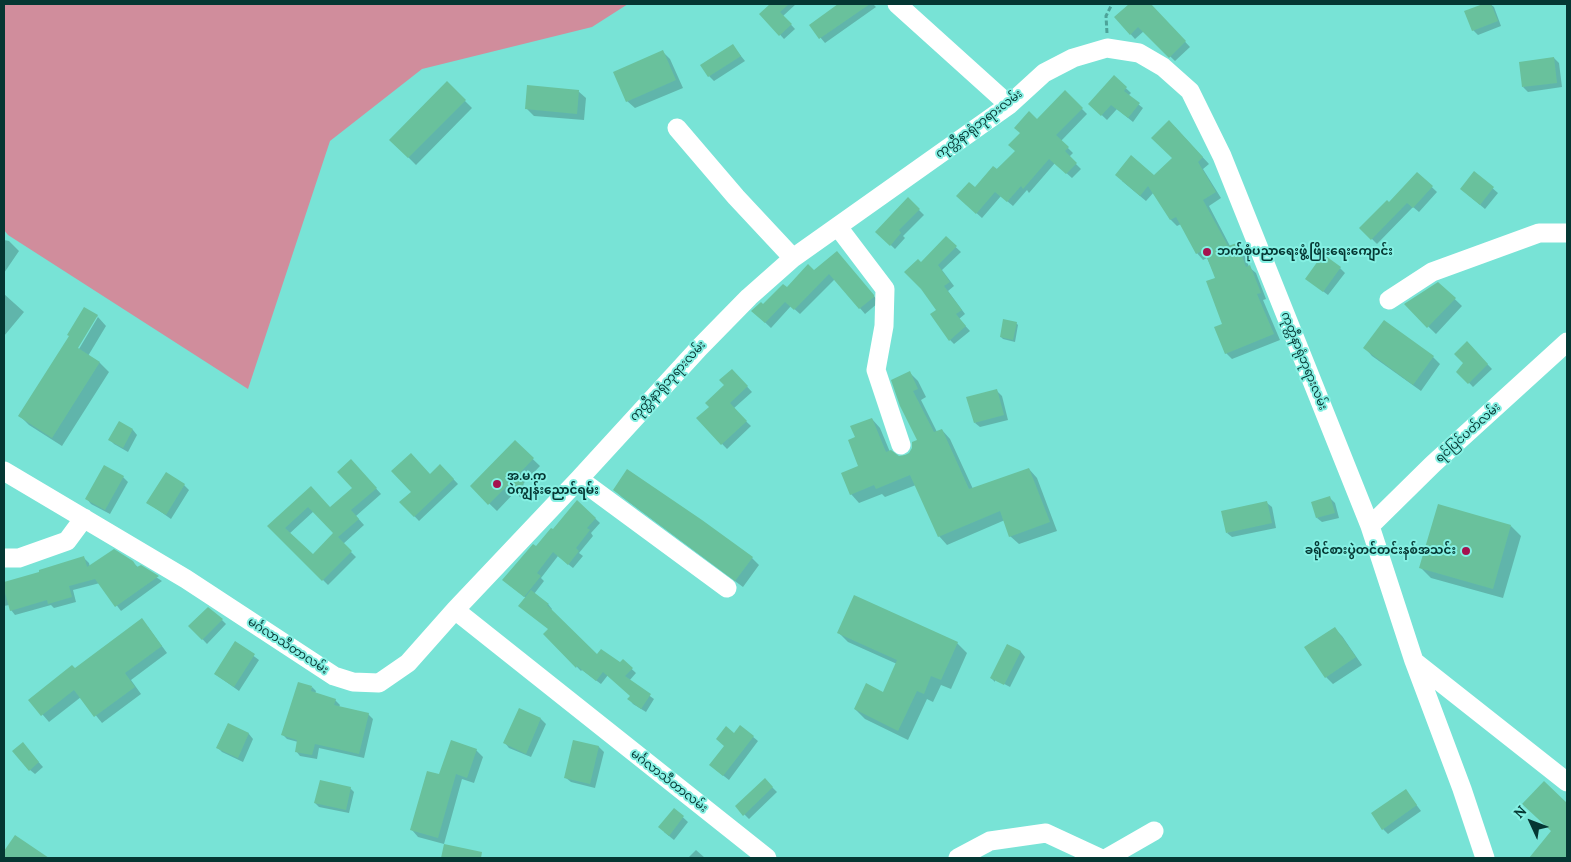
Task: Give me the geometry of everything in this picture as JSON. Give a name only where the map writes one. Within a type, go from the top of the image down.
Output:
[{"type":"street","points":[[897,4],[1008,105]]},
{"type":"street","name":"ကုတ္တီနာရုံဘုရားလမ်း","points":[[455,610],[700,347],[749,297],[793,258],[1008,105],[1044,73],[1073,58],[1107,48],[1139,53],[1163,67],[1190,91],[1222,156],[1370,526],[1414,661],[1462,789],[1485,858]]},
{"type":"street","points":[[677,128],[736,197],[793,258]]},
{"type":"street","points":[[838,227],[885,289],[884,326],[876,370],[901,444]]},
{"type":"street","points":[[1389,300],[1432,272],[1539,233],[1567,233]]},
{"type":"street","name":"ရင်ပြင်ပတ်လမ်း","points":[[1370,526],[1433,464],[1567,342]]},
{"type":"street","name":"မင်္ဂလာသီတာလမ်း","points":[[4,471],[186,579],[334,676],[353,682],[379,683],[408,663],[455,610],[767,858]]},
{"type":"street","points":[[579,479],[727,588]]},
{"type":"street","points":[[4,558],[19,558],[67,541],[84,518]]},
{"type":"street","points":[[1414,661],[1567,782]]},
{"type":"street","points":[[1107,858],[1154,831]]},
{"type":"street","points":[[958,858],[990,841],[1046,833],[1100,858]]},
{"type":"path","points":[[1107,48],[1106,16],[1112,4]]},
{"type":"shaded area","points":[[4,4],[628,4],[592,27],[422,69],[330,141],[248,389],[8,235],[4,230]]},
{"type":"building","points":[[770,4],[789,4],[780,12],[792,24],[779,36],[759,14]]},
{"type":"building","points":[[838,4],[870,4],[819,39],[809,25]]},
{"type":"building","points":[[1129,4],[1151,4],[1186,41],[1169,58],[1138,27],[1130,35],[1114,17]]},
{"type":"building","points":[[1483,4],[1491,4],[1498,21],[1472,31],[1464,11]]},
{"type":"building","points":[[733,44],[741,56],[708,77],[700,65]]},
{"type":"building","points":[[663,50],[676,80],[626,102],[613,72]]},
{"type":"building","points":[[1554,57],[1557,83],[1522,87],[1519,62]]},
{"type":"building","points":[[1114,75],[1127,87],[1124,91],[1140,103],[1128,118],[1111,105],[1101,116],[1088,104]]},
{"type":"building","points":[[447,81],[466,100],[408,158],[389,140]]},
{"type":"building","points":[[527,85],[579,90],[577,114],[525,109]]},
{"type":"building","points":[[1065,90],[1083,108],[1056,135],[1069,147],[1065,151],[1077,163],[1066,174],[1049,159],[1023,189],[1021,186],[1007,202],[995,192],[976,214],[956,196],[969,182],[975,187],[993,166],[997,169],[1015,151],[1008,145],[1020,133],[1014,128],[1029,111],[1037,119]]},
{"type":"building","points":[[1169,120],[1203,157],[1198,162],[1216,192],[1203,200],[1228,246],[1237,243],[1246,267],[1250,265],[1261,293],[1257,294],[1274,334],[1225,354],[1214,327],[1222,324],[1206,281],[1215,278],[1204,250],[1196,254],[1176,217],[1170,220],[1148,186],[1140,196],[1115,175],[1131,155],[1154,175],[1172,158],[1151,138]]},
{"type":"building","points":[[1474,171],[1494,187],[1480,205],[1460,189]]},
{"type":"building","points":[[1417,172],[1433,186],[1413,208],[1407,203],[1371,240],[1359,228],[1387,200],[1389,202]]},
{"type":"building","points":[[908,197],[920,209],[899,230],[901,233],[890,246],[875,232]]},
{"type":"building","points":[[946,236],[957,246],[938,265],[950,282],[944,286],[962,310],[956,314],[966,326],[949,341],[930,314],[936,310],[921,289],[904,272],[918,259],[921,262]]},
{"type":"building","points":[[837,251],[874,295],[859,309],[829,274],[794,310],[785,302],[765,323],[751,311],[761,302],[763,304],[783,284],[787,287],[808,264],[814,270]]},
{"type":"building","points":[[1323,254],[1341,267],[1323,292],[1305,279]]},
{"type":"building","points":[[1438,282],[1456,298],[1427,328],[1404,304]]},
{"type":"building","points":[[84,307],[98,315],[78,348],[100,362],[52,438],[18,416],[69,336],[67,335]]},
{"type":"building","points":[[1003,319],[1017,322],[1013,340],[1000,337]]},
{"type":"building","points":[[1384,320],[1434,356],[1413,385],[1363,348]]},
{"type":"building","points":[[1467,341],[1488,364],[1468,384],[1456,372],[1463,363],[1454,354]]},
{"type":"building","points":[[732,369],[748,386],[730,403],[747,421],[721,445],[696,418],[709,407],[705,403],[724,385],[719,380]]},
{"type":"building","points":[[910,371],[918,389],[913,391],[934,432],[942,429],[969,489],[1029,468],[1050,522],[1009,537],[1000,511],[938,537],[910,475],[876,489],[874,485],[850,495],[841,473],[858,466],[848,440],[855,437],[850,426],[872,418],[886,452],[891,450],[899,456],[909,453],[912,448],[912,442],[917,440],[900,406],[891,380]]},
{"type":"building","points":[[997,389],[1004,415],[974,423],[966,397]]},
{"type":"building","points":[[119,421],[133,429],[123,448],[108,440]]},
{"type":"building","points":[[515,440],[534,458],[517,476],[524,483],[514,493],[507,486],[488,505],[470,486]]},
{"type":"building","points":[[411,453],[430,474],[440,464],[454,479],[414,517],[399,502],[411,492],[391,471]]},
{"type":"building","points":[[351,459],[377,488],[351,510],[359,519],[338,537],[352,551],[322,581],[267,526],[311,486],[330,507],[352,488],[337,472]],"holes":[[[308,507],[333,533],[313,554],[285,528]]]},
{"type":"building","points":[[104,465],[124,476],[105,510],[85,499]]},
{"type":"building","points":[[627,469],[753,557],[735,581],[613,490]]},
{"type":"building","points":[[166,472],[185,484],[166,515],[146,503]]},
{"type":"building","points":[[1330,496],[1335,513],[1316,518],[1311,502]]},
{"type":"building","points":[[577,500],[596,518],[587,528],[590,530],[576,548],[579,551],[568,565],[553,552],[537,573],[541,576],[524,597],[502,580],[533,544],[536,546],[551,528],[553,529]]},
{"type":"building","points":[[1267,501],[1272,523],[1226,533],[1221,511]]},
{"type":"building","points":[[1438,504],[1511,525],[1493,589],[1419,568]]},
{"type":"building","points":[[114,549],[133,561],[137,567],[141,565],[159,576],[115,607],[95,579],[69,586],[72,597],[48,604],[47,600],[10,611],[4,582],[84,556],[87,567]]},
{"type":"building","points":[[531,590],[549,604],[547,605],[597,654],[601,649],[620,662],[623,659],[633,668],[625,676],[651,694],[641,709],[627,699],[630,696],[603,672],[596,681],[577,666],[576,668],[543,634],[548,629],[518,606]]},
{"type":"building","points":[[854,595],[958,642],[941,680],[931,676],[924,694],[917,691],[898,731],[854,709],[866,683],[883,692],[897,660],[837,633]]},
{"type":"building","points":[[208,607],[223,619],[202,640],[188,626]]},
{"type":"building","points":[[142,618],[162,646],[125,673],[135,687],[94,717],[74,690],[41,716],[28,700],[72,665],[75,668]]},
{"type":"building","points":[[1335,627],[1356,657],[1325,678],[1304,647]]},
{"type":"building","points":[[235,641],[255,654],[234,687],[214,674]]},
{"type":"building","points":[[1007,644],[1021,651],[1004,685],[990,678]]},
{"type":"building","points":[[298,682],[312,686],[311,691],[336,699],[334,705],[369,713],[359,754],[315,744],[312,755],[295,752],[297,740],[281,735]]},
{"type":"building","points":[[519,708],[541,718],[526,754],[503,743]]},
{"type":"building","points":[[228,723],[249,733],[238,758],[216,748]]},
{"type":"building","points":[[740,725],[754,736],[723,776],[709,765],[724,746],[716,739],[726,726],[734,733]]},
{"type":"building","points":[[451,740],[477,749],[467,778],[456,774],[438,838],[410,830],[427,771],[439,774]]},
{"type":"building","points":[[573,740],[599,746],[590,784],[564,778]]},
{"type":"building","points":[[23,742],[39,762],[29,771],[12,751]]},
{"type":"building","points":[[765,778],[773,787],[743,816],[735,806]]},
{"type":"building","points":[[320,780],[351,787],[346,810],[314,803]]},
{"type":"building","points":[[1544,781],[1567,803],[1567,858],[1529,858],[1551,831],[1522,804]]},
{"type":"building","points":[[1406,789],[1417,805],[1382,830],[1371,813]]},
{"type":"building","points":[[674,808],[684,816],[669,836],[658,827]]},
{"type":"building","points":[[15,835],[49,858],[4,858],[4,851]]},
{"type":"building","points":[[444,844],[482,852],[481,858],[441,858]]},
{"type":"place","name":"ဘက်စုံပညာရေးဖွံ့ဖြိုးရေးကျောင်း","points":[[1207,252]]},
{"type":"place","name":"အ.မ.က ဝဲကျွန်းညောင်ရမ်း","points":[[497,484]]},
{"type":"place","name":"ခရိုင်စားပွဲတင်တင်းနစ်အသင်း","points":[[1466,551]]}]
